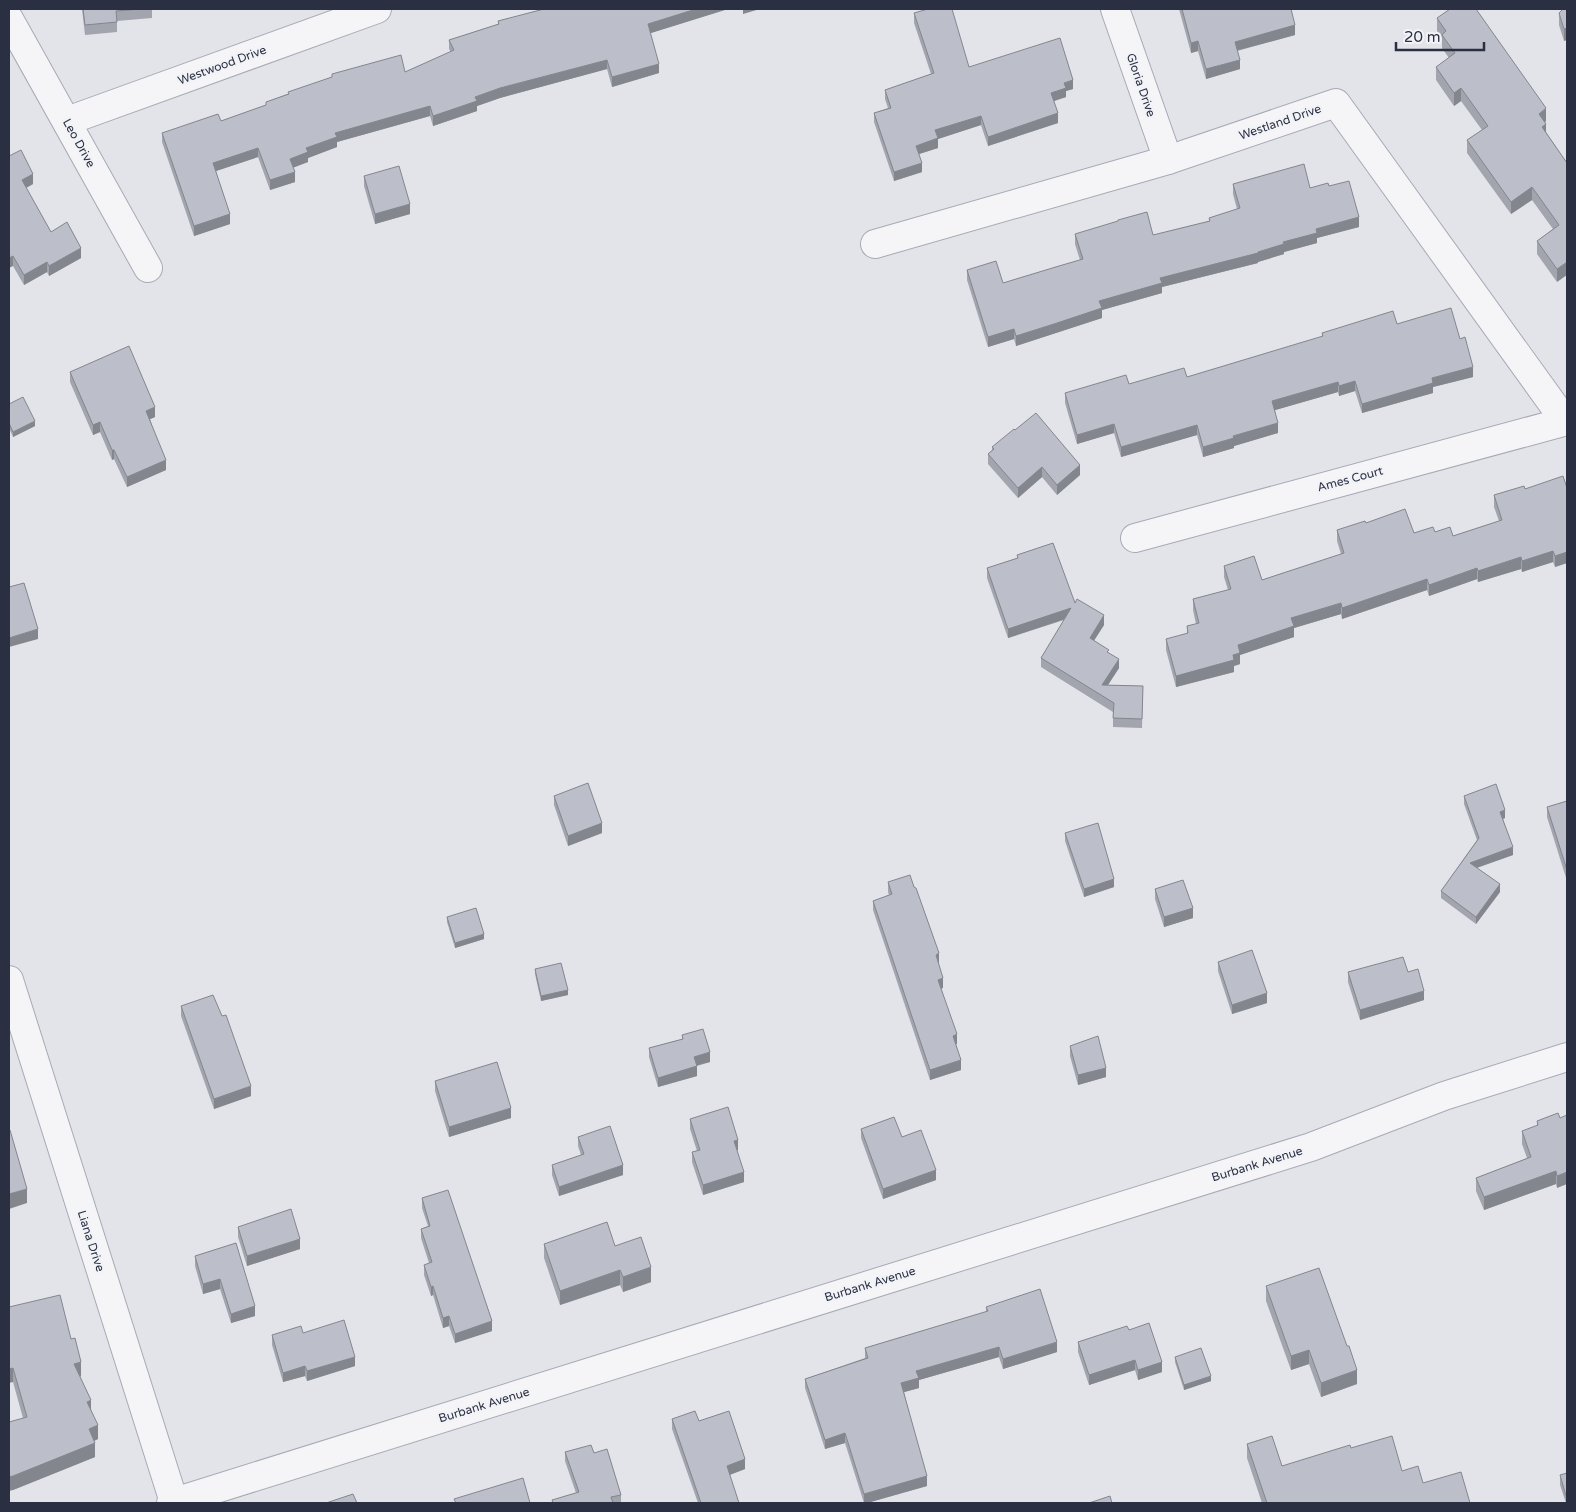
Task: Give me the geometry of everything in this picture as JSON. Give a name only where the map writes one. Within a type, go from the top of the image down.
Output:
[{"type":"street","name":"Westwood Drive","points":[[67,121],[377,9]]},
{"type":"street","name":"Gloria Drive","points":[[1115,9],[1168,160]]},
{"type":"street","name":"Leo Drive","points":[[9,19],[148,268]]},
{"type":"street","name":"Westland Drive","points":[[875,244],[1168,160],[1336,103],[1566,421]]},
{"type":"street","name":"Ames Court","points":[[1135,538],[1566,421]]},
{"type":"street","name":"Liana Drive","points":[[9,980],[172,1503]]},
{"type":"street","name":"Burbank Avenue","points":[[172,1503],[1311,1147],[1444,1096],[1567,1057]]},
{"type":"building","points":[[83,9],[141,9],[116,11],[117,22],[85,25]]},
{"type":"building","points":[[544,9],[696,9],[648,24],[659,64],[612,77],[607,60],[500,88],[475,97],[477,101],[433,116],[430,106],[335,133],[337,137],[306,148],[308,152],[290,159],[295,172],[270,180],[258,148],[213,163],[230,214],[194,226],[162,133],[218,114],[221,121],[266,105],[266,102],[289,94],[288,92],[332,77],[332,74],[401,55],[405,72],[454,50],[449,40],[499,24],[498,21]]},
{"type":"building","points":[[928,9],[952,9],[969,67],[1060,38],[1073,80],[1064,83],[1066,88],[1051,93],[1058,113],[988,137],[981,116],[935,130],[938,138],[916,146],[922,163],[894,172],[874,113],[891,108],[885,90],[934,73],[914,13]]},
{"type":"building","points":[[1182,9],[1291,9],[1295,25],[1235,42],[1240,60],[1206,69],[1198,41],[1191,43]]},
{"type":"building","points":[[1450,9],[1476,9],[1546,108],[1539,114],[1546,124],[1542,127],[1567,163],[1567,262],[1557,269],[1537,241],[1559,225],[1532,187],[1511,202],[1467,140],[1488,126],[1461,88],[1454,93],[1436,67],[1455,53],[1442,35],[1446,31],[1437,18]]},
{"type":"building","points":[[1563,9],[1567,9],[1567,28],[1564,29],[1559,13]]},
{"type":"building","points":[[21,150],[33,174],[22,180],[51,232],[67,222],[81,248],[49,266],[47,262],[24,275],[13,256],[9,258],[9,156]]},
{"type":"building","points":[[1304,164],[1310,188],[1328,183],[1329,186],[1349,181],[1359,217],[1316,229],[1317,233],[1283,242],[1284,244],[1258,253],[1160,278],[1162,283],[1099,301],[1102,308],[1054,324],[1016,336],[1014,329],[988,337],[967,270],[996,261],[1003,283],[1083,259],[1075,234],[1147,212],[1153,235],[1210,221],[1209,218],[1240,208],[1233,184]]},
{"type":"building","points":[[399,166],[410,204],[375,214],[364,176]]},
{"type":"building","points":[[1451,308],[1460,339],[1465,337],[1473,367],[1432,378],[1433,383],[1362,404],[1355,381],[1339,386],[1338,382],[1272,401],[1278,423],[1203,447],[1197,425],[1121,447],[1114,424],[1077,435],[1065,393],[1126,375],[1129,384],[1184,368],[1187,377],[1323,336],[1322,333],[1393,311],[1397,324]]},
{"type":"building","points":[[129,346],[155,407],[146,411],[166,460],[127,477],[114,450],[112,450],[100,422],[93,425],[70,372]]},
{"type":"building","points":[[23,397],[35,421],[13,432],[9,423],[9,404]]},
{"type":"building","points":[[1036,413],[1080,465],[1057,485],[1042,467],[1018,488],[988,454],[994,449],[992,447]]},
{"type":"building","points":[[1563,476],[1567,488],[1567,552],[1555,556],[1553,551],[1522,561],[1521,557],[1478,571],[1477,568],[1429,585],[1427,579],[1342,608],[1341,603],[1291,618],[1294,626],[1238,645],[1240,653],[1233,655],[1234,660],[1176,676],[1166,639],[1188,633],[1187,626],[1199,623],[1193,599],[1231,589],[1224,566],[1254,556],[1262,580],[1344,553],[1337,530],[1365,521],[1366,523],[1405,509],[1414,533],[1433,527],[1435,532],[1450,527],[1453,536],[1502,520],[1494,495],[1524,486],[1525,489]]},
{"type":"building","points":[[1053,543],[1075,603],[1077,599],[1104,615],[1090,638],[1119,659],[1102,685],[1143,686],[1142,719],[1113,718],[1114,703],[1041,658],[1071,608],[1008,629],[987,568],[1018,558],[1017,555]]},
{"type":"building","points":[[24,583],[38,629],[9,638],[9,587]]},
{"type":"building","points":[[588,783],[602,823],[568,836],[554,796]]},
{"type":"building","points":[[1496,784],[1505,810],[1500,812],[1513,847],[1470,863],[1500,884],[1476,917],[1441,891],[1479,838],[1464,796]]},
{"type":"building","points":[[1567,801],[1567,870],[1547,807]]},
{"type":"building","points":[[1098,823],[1114,879],[1084,889],[1065,833]]},
{"type":"building","points":[[910,875],[939,953],[936,955],[943,978],[938,980],[957,1034],[953,1036],[961,1060],[930,1070],[873,901],[892,894],[888,882]]},
{"type":"building","points":[[1183,880],[1193,908],[1164,917],[1155,889]]},
{"type":"building","points":[[476,908],[484,934],[455,943],[447,917]]},
{"type":"building","points":[[1252,950],[1267,993],[1232,1005],[1218,962]]},
{"type":"building","points":[[1403,957],[1408,972],[1418,969],[1424,991],[1360,1010],[1348,972]]},
{"type":"building","points":[[561,963],[568,990],[541,996],[535,969]]},
{"type":"building","points":[[213,995],[222,1016],[226,1015],[251,1086],[214,1099],[181,1006]]},
{"type":"building","points":[[703,1029],[710,1052],[694,1057],[697,1066],[658,1078],[649,1048],[683,1039],[682,1035]]},
{"type":"building","points":[[1098,1036],[1106,1068],[1078,1075],[1070,1046]]},
{"type":"building","points":[[497,1062],[511,1108],[449,1127],[435,1081]]},
{"type":"building","points":[[728,1107],[738,1140],[734,1141],[744,1172],[703,1185],[692,1152],[700,1150],[690,1119]]},
{"type":"building","points":[[1558,1113],[1560,1118],[1567,1115],[1567,1172],[1557,1176],[1556,1171],[1484,1197],[1476,1178],[1531,1157],[1522,1131],[1538,1125],[1537,1121]]},
{"type":"building","points":[[894,1117],[902,1137],[921,1130],[936,1170],[883,1189],[861,1129]]},
{"type":"building","points":[[610,1126],[623,1165],[559,1187],[552,1165],[584,1154],[578,1137]]},
{"type":"building","points":[[9,1130],[27,1189],[9,1194]]},
{"type":"building","points":[[448,1190],[492,1321],[455,1334],[449,1316],[443,1318],[433,1286],[431,1287],[424,1265],[432,1262],[421,1229],[430,1226],[422,1198]]},
{"type":"building","points":[[291,1209],[300,1239],[247,1256],[238,1227]]},
{"type":"building","points":[[607,1222],[615,1246],[641,1237],[651,1267],[623,1277],[620,1270],[560,1291],[544,1244]]},
{"type":"building","points":[[236,1243],[255,1306],[231,1314],[220,1279],[203,1284],[195,1256]]},
{"type":"building","points":[[1319,1268],[1357,1370],[1321,1383],[1309,1350],[1291,1356],[1266,1286]]},
{"type":"building","points":[[1040,1289],[1057,1342],[1003,1359],[999,1347],[916,1371],[919,1378],[901,1383],[927,1476],[864,1494],[845,1433],[825,1440],[805,1379],[868,1358],[865,1348],[988,1311],[986,1307]]},
{"type":"building","points":[[60,1295],[71,1339],[75,1338],[81,1362],[74,1364],[91,1400],[87,1402],[98,1425],[89,1429],[95,1443],[9,1477],[9,1422],[27,1417],[13,1368],[9,1369],[9,1307]]},
{"type":"building","points":[[344,1320],[355,1357],[307,1371],[305,1366],[283,1373],[272,1335],[301,1326],[303,1333]]},
{"type":"building","points":[[1149,1323],[1162,1362],[1138,1370],[1135,1360],[1089,1375],[1078,1342],[1127,1326],[1129,1330]]},
{"type":"building","points":[[1201,1348],[1211,1376],[1184,1385],[1175,1357]]},
{"type":"building","points":[[695,1411],[699,1421],[729,1411],[745,1459],[727,1466],[739,1503],[701,1503],[672,1419]]},
{"type":"building","points":[[1272,1436],[1282,1466],[1350,1445],[1351,1448],[1392,1436],[1402,1471],[1418,1466],[1423,1483],[1461,1472],[1470,1503],[1267,1503],[1247,1444]]},
{"type":"building","points":[[591,1445],[594,1453],[607,1449],[621,1495],[611,1497],[613,1503],[553,1503],[552,1500],[579,1492],[565,1452]]},
{"type":"building","points":[[1567,1473],[1567,1499],[1560,1475]]},
{"type":"building","points":[[523,1478],[530,1503],[456,1503],[454,1499]]},
{"type":"building","points":[[353,1494],[357,1503],[326,1503]]},
{"type":"building","points":[[1110,1496],[1112,1503],[1089,1503]]}]
